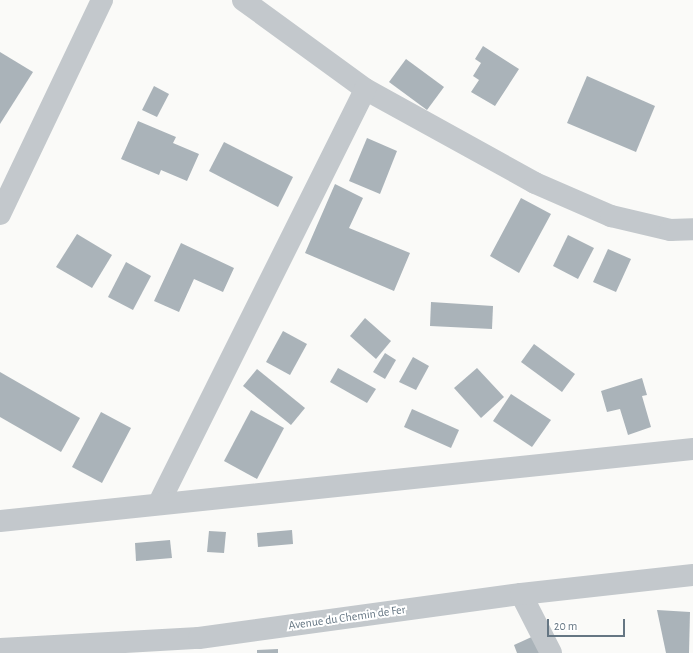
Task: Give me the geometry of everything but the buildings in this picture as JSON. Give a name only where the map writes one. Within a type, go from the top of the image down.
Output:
[{"type":"street","points":[[2,204],[102,0]]},
{"type":"street","points":[[243,0],[365,89],[535,183],[611,216],[670,230],[693,229]]},
{"type":"street","points":[[159,503],[365,89]]},
{"type":"street","points":[[0,521],[159,503],[693,449]]},
{"type":"street","name":"Avenue du Chemin de Fer","points":[[0,649],[74,649],[199,638],[521,594],[693,575]]},
{"type":"street","points":[[521,594],[551,653]]}]
